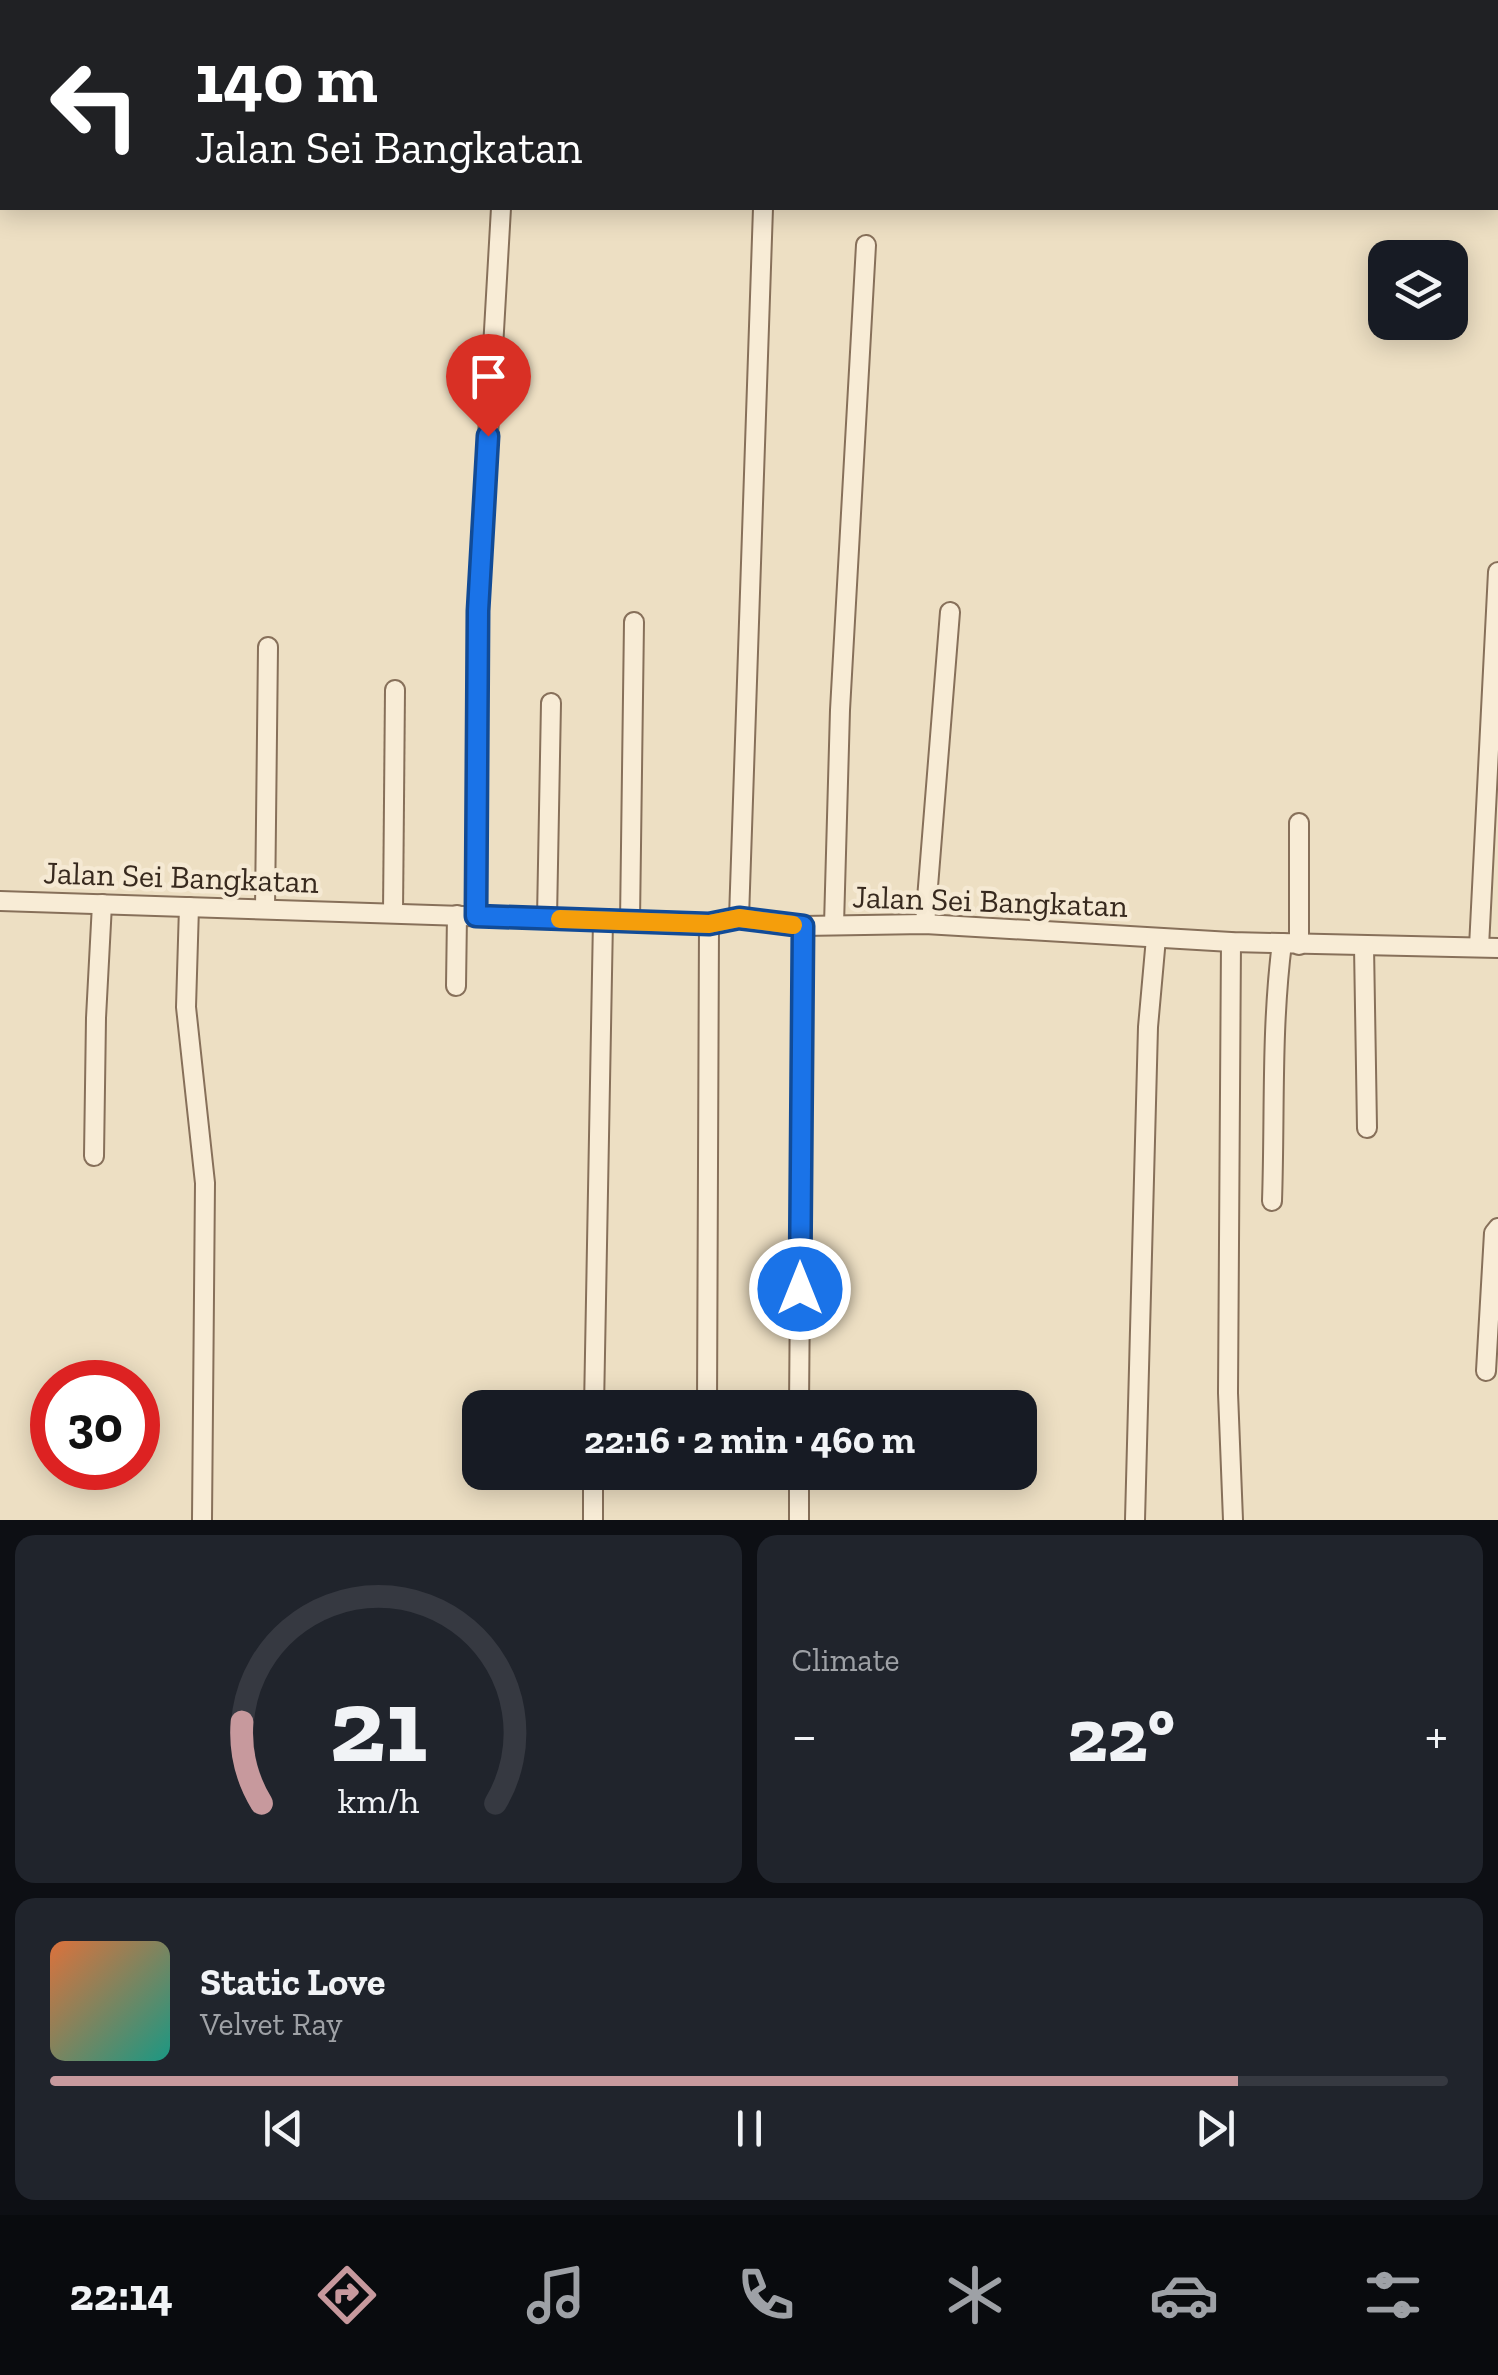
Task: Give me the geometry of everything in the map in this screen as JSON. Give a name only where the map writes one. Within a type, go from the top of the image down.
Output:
[{"type":"street","points":[[456,986],[466,916],[479,592],[501,210]]},
{"type":"street","points":[[739,918],[763,210]]},
{"type":"street","points":[[834,925],[840,710],[866,245]]},
{"type":"street","points":[[1478,948],[1498,572]]},
{"type":"street","points":[[925,924],[950,612]]},
{"type":"street","points":[[630,921],[634,622]]},
{"type":"street","points":[[266,909],[268,648]]},
{"type":"street","points":[[393,913],[395,690]]},
{"type":"street","points":[[546,918],[552,703]]},
{"type":"street","points":[[1272,1202],[1274,1002],[1291,944],[1299,823]]},
{"type":"street","name":"Jalan Sei Bangkatan","points":[[0,901],[709,924],[739,918],[803,926],[925,924],[1231,942],[1498,948]]},
{"type":"street","points":[[94,1156],[102,904]]},
{"type":"street","points":[[189,907],[186,1008],[205,1183],[202,1520]]},
{"type":"street","points":[[594,1390],[603,920]]},
{"type":"street","points":[[707,1390],[709,924]]},
{"type":"street","points":[[799,1390],[803,926]]},
{"type":"street","points":[[1135,1520],[1148,1026],[1156,938]]},
{"type":"street","points":[[1231,942],[1228,1393],[1233,1520]]},
{"type":"street","points":[[1364,946],[1367,1128]]},
{"type":"street","points":[[1486,1372],[1489,1277],[1494,1233],[1498,1228]]},
{"type":"street","points":[[593,1490],[593,1520]]},
{"type":"street","points":[[799,1490],[799,1520]]},
{"type":"slow traffic","points":[[560,919],[709,924],[739,918],[793,925]]},
{"type":"route","points":[[488,436],[478,611],[476,916],[709,924],[739,918],[803,926],[800,1289]]}]
